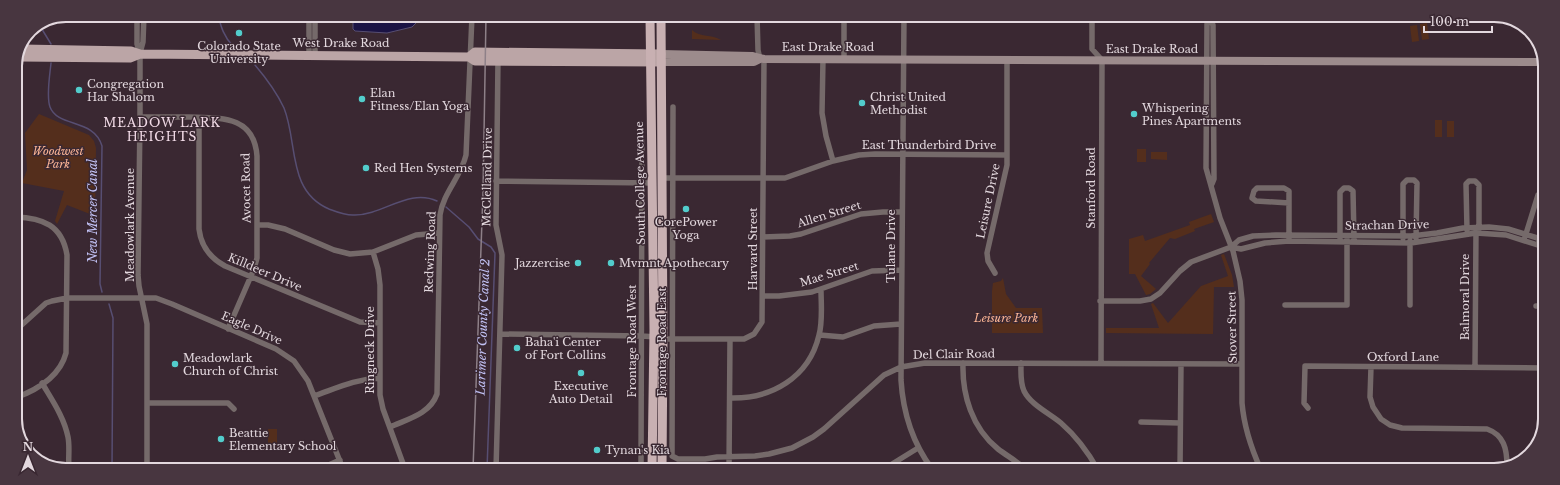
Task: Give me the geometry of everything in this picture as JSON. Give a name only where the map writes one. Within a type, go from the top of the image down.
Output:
[{"type":"highway","name":"South College Avenue","points":[[650,22],[654,337],[652,463]]},
{"type":"highway","name":"South College Avenue","points":[[661,22],[661,58],[668,178],[663,219],[668,339],[662,463]]},
{"type":"highway","points":[[652,147],[657,152],[658,174],[668,178]]},
{"type":"highway","points":[[652,183],[657,187],[659,215],[663,219]]},
{"type":"main road","name":"West Drake Road","points":[[25,49],[131,50],[140,54]]},
{"type":"main road","points":[[61,58],[65,52],[76,50]]},
{"type":"main road","name":"West Drake Road","points":[[23,57],[130,58],[140,54],[469,57],[475,52],[498,57],[538,62],[568,56],[571,57],[595,53],[650,58]]},
{"type":"main road","name":"West Drake Road","points":[[498,57],[650,58]]},
{"type":"main road","name":"East Drake Road","points":[[650,58],[754,62],[762,59],[1538,62]]},
{"type":"street","points":[[137,22],[137,44],[140,54]]},
{"type":"street","points":[[140,54],[143,42],[144,22]]},
{"type":"street","points":[[312,55],[315,22]]},
{"type":"street","name":"Redwing Road","points":[[390,428],[427,410],[437,394],[440,215],[442,204],[461,171],[466,154],[472,22]]},
{"type":"street","name":"Harvard Street","points":[[500,334],[642,336],[668,339],[730,339],[749,338],[758,330],[762,322],[763,296],[763,179],[762,59],[758,50],[758,22]]},
{"type":"street","points":[[844,22],[844,59]]},
{"type":"street","name":"Tulane Drive","points":[[904,22],[901,212],[902,391],[905,413],[918,448],[928,463]]},
{"type":"street","points":[[1092,22],[1092,49],[1102,60]]},
{"type":"street","name":"Stover Street","points":[[1208,22],[1210,61],[1206,168],[1208,179],[1212,184],[1220,218],[1231,247],[1242,289],[1243,416],[1249,441],[1258,463]]},
{"type":"street","name":"Meadowlark Avenue","points":[[140,54],[138,275],[147,324],[147,463]]},
{"type":"street","name":"McClelland Drive","points":[[496,463],[502,255],[496,225],[498,57]]},
{"type":"street","points":[[823,59],[822,113],[826,136],[833,161]]},
{"type":"street","name":"Leisure Drive","points":[[995,273],[988,261],[987,253],[1006,177],[1008,60]]},
{"type":"street","name":"Stanford Road","points":[[1100,363],[1102,60]]},
{"type":"street","name":"Frontage Road East","points":[[672,456],[668,339],[668,178],[673,107]]},
{"type":"street","name":"Avocet Road","points":[[140,117],[221,118],[230,120],[245,129],[253,140],[257,156],[256,258],[251,277],[228,329]]},
{"type":"street","name":"Killdeer Drive","points":[[199,118],[199,229],[204,248],[214,260],[225,266],[360,322],[380,323]]},
{"type":"street","name":"Frontage Road West","points":[[641,463],[642,141]]},
{"type":"street","name":"East Thunderbird Drive","points":[[668,178],[763,179],[789,177],[833,161],[859,155],[1007,155]]},
{"type":"street","points":[[1402,243],[1403,184],[1407,180],[1414,180],[1417,183],[1410,305]]},
{"type":"street","points":[[496,181],[652,183]]},
{"type":"street","name":"Balmoral Drive","points":[[1466,227],[1466,184],[1469,181],[1475,181],[1479,185],[1475,367]]},
{"type":"street","points":[[1289,202],[1256,201],[1252,198],[1252,194],[1257,188],[1284,188],[1289,191],[1289,202],[1289,241]]},
{"type":"street","points":[[1285,305],[1347,305],[1347,242],[1350,236],[1353,191],[1349,188],[1344,188],[1340,192],[1340,242]]},
{"type":"street","points":[[1524,240],[1538,195]]},
{"type":"street","name":"Allen Street","points":[[763,237],[801,234],[861,214],[901,212]]},
{"type":"street","points":[[22,217],[34,218],[54,228],[64,243],[67,255],[66,353],[60,369],[56,374],[42,384],[22,394]]},
{"type":"street","points":[[257,225],[268,225],[284,229],[340,252],[358,254],[373,252],[416,235],[439,233]]},
{"type":"street","points":[[1466,227],[1467,234]]},
{"type":"street","name":"Strachan Drive","points":[[1100,301],[1140,301],[1151,299],[1160,293],[1186,265],[1197,259],[1231,247],[1239,240],[1253,236],[1413,236],[1466,227],[1477,227],[1503,228],[1538,238]]},
{"type":"street","name":"Strachan Drive","points":[[1231,247],[1242,249],[1265,243],[1289,241],[1413,243],[1477,233],[1497,234],[1537,244]]},
{"type":"street","points":[[1350,236],[1354,243]]},
{"type":"street","name":"Ringneck Drive","points":[[373,252],[380,277],[381,401],[403,463]]},
{"type":"street","name":"Mae Street","points":[[763,296],[801,294],[821,289],[872,271],[901,270]]},
{"type":"street","points":[[730,398],[749,398],[774,390],[791,380],[808,361],[820,335],[821,289]]},
{"type":"street","name":"Eagle Drive","points":[[22,325],[46,303],[66,298],[156,298],[163,300],[276,349],[288,356],[305,375],[341,463]]},
{"type":"street","points":[[820,335],[843,337],[874,326],[901,324]]},
{"type":"street","points":[[729,463],[730,339]]},
{"type":"street","name":"Del Clair Road","points":[[672,456],[678,459],[705,459],[717,457],[755,456],[769,454],[802,443],[830,425],[880,378],[901,367],[925,363],[1242,364]]},
{"type":"street","points":[[963,363],[965,392],[970,411],[975,421],[994,445],[1018,463]]},
{"type":"street","points":[[1021,363],[1021,382],[1024,392],[1028,398],[1070,432],[1094,463]]},
{"type":"street","points":[[1180,463],[1181,364]]},
{"type":"street","name":"Oxford Lane","points":[[1308,408],[1304,402],[1304,366],[1538,368]]},
{"type":"street","points":[[1370,367],[1371,403],[1378,416],[1386,423],[1402,428],[1487,429],[1496,434],[1503,442],[1506,450],[1507,461]]},
{"type":"street","points":[[314,396],[354,381],[380,378]]},
{"type":"street","points":[[42,384],[58,410],[66,428],[69,463]]},
{"type":"street","points":[[148,403],[228,403],[234,409]]},
{"type":"street","points":[[1141,422],[1180,423]]},
{"type":"street","points":[[894,463],[918,448]]},
{"type":"street","points":[[333,463],[340,460]]},
{"type":"green space","points":[[1427,23],[1429,39],[1422,40],[1420,24]]},
{"type":"green space","points":[[1417,25],[1419,41],[1412,42],[1410,26]]},
{"type":"green space","points":[[692,30],[699,34],[721,40],[692,39]]},
{"type":"green space","name":"Woodwest Park","points":[[39,114],[89,135],[94,141],[96,148],[95,216],[67,205],[57,224],[55,221],[64,191],[22,183],[27,170],[25,133]]},
{"type":"green space","points":[[1435,120],[1442,120],[1442,137],[1435,137]]},
{"type":"green space","points":[[1447,121],[1454,121],[1454,137],[1447,137]]},
{"type":"green space","points":[[1137,149],[1146,149],[1146,162],[1137,162]]},
{"type":"green space","points":[[1151,152],[1167,152],[1167,160],[1151,159]]},
{"type":"green space","points":[[1211,214],[1214,222],[1194,229],[1195,231],[1175,239],[1170,238],[1149,263],[1150,264],[1141,276],[1156,289],[1150,294],[1146,295],[1135,274],[1129,274],[1129,239],[1143,235],[1145,241],[1190,225],[1189,222]]},
{"type":"green space","points":[[1224,254],[1232,275],[1234,287],[1214,287],[1213,334],[1106,333],[1106,328],[1159,328],[1151,304],[1153,303],[1168,323],[1201,286],[1228,276],[1221,255]]},
{"type":"green space","name":"Leisure Park","points":[[1003,278],[1006,294],[1016,308],[1042,308],[1043,333],[992,333],[993,283],[1001,281]]},
{"type":"green space","points":[[268,429],[277,429],[277,447],[268,447]]},
{"type":"shaded area","points":[[353,22],[416,22],[412,27],[387,33],[355,31],[353,29]]},
{"type":"waterway","name":"Larimer County Canal 2","points":[[220,22],[223,32],[233,46]]},
{"type":"waterway","name":"New Mercer Canal","points":[[42,29],[51,44]]},
{"type":"waterway","name":"New Mercer Canal","points":[[51,63],[48,91],[50,107],[54,114],[60,118],[92,131],[98,137],[102,146],[100,284],[102,292]]},
{"type":"waterway","name":"Larimer County Canal 2","points":[[255,65],[271,86],[284,108],[300,178],[306,191],[316,201],[329,209],[348,215],[365,214],[396,203],[416,198],[427,198],[437,201]]},
{"type":"waterway","name":"Larimer County Canal 2","points":[[446,207],[469,227],[478,239],[491,247],[495,253],[487,463]]},
{"type":"waterway","name":"New Mercer Canal","points":[[109,304],[113,318],[112,463]]},
{"type":"railway","points":[[473,463],[483,193],[486,22]]},
{"type":"place","name":"Colorado State University","points":[[239,33]]},
{"type":"place","name":"Congregation Har Shalom","points":[[79,90]]},
{"type":"place","name":"Elan Fitness/Elan Yoga","points":[[362,99]]},
{"type":"place","name":"Christ United Methodist","points":[[862,103]]},
{"type":"place","name":"Whispering Pines Apartments","points":[[1134,114]]},
{"type":"place","name":"Red Hen Systems","points":[[366,168]]},
{"type":"place","name":"CorePower Yoga","points":[[686,209]]},
{"type":"place","name":"Jazzercise","points":[[578,263]]},
{"type":"place","name":"Mvmnt Apothecary","points":[[611,263]]},
{"type":"place","name":"Baha'i Center of Fort Collins","points":[[517,348]]},
{"type":"place","name":"Meadowlark Church of Christ","points":[[175,364]]},
{"type":"place","name":"Executive Auto Detail","points":[[581,373]]},
{"type":"place","name":"Beattie Elementary School","points":[[221,439]]},
{"type":"place","name":"Tynan's Kia","points":[[597,450]]},
{"type":"district","name":"MEADOW LARK HEIGHTS","points":[[162,130]]}]
